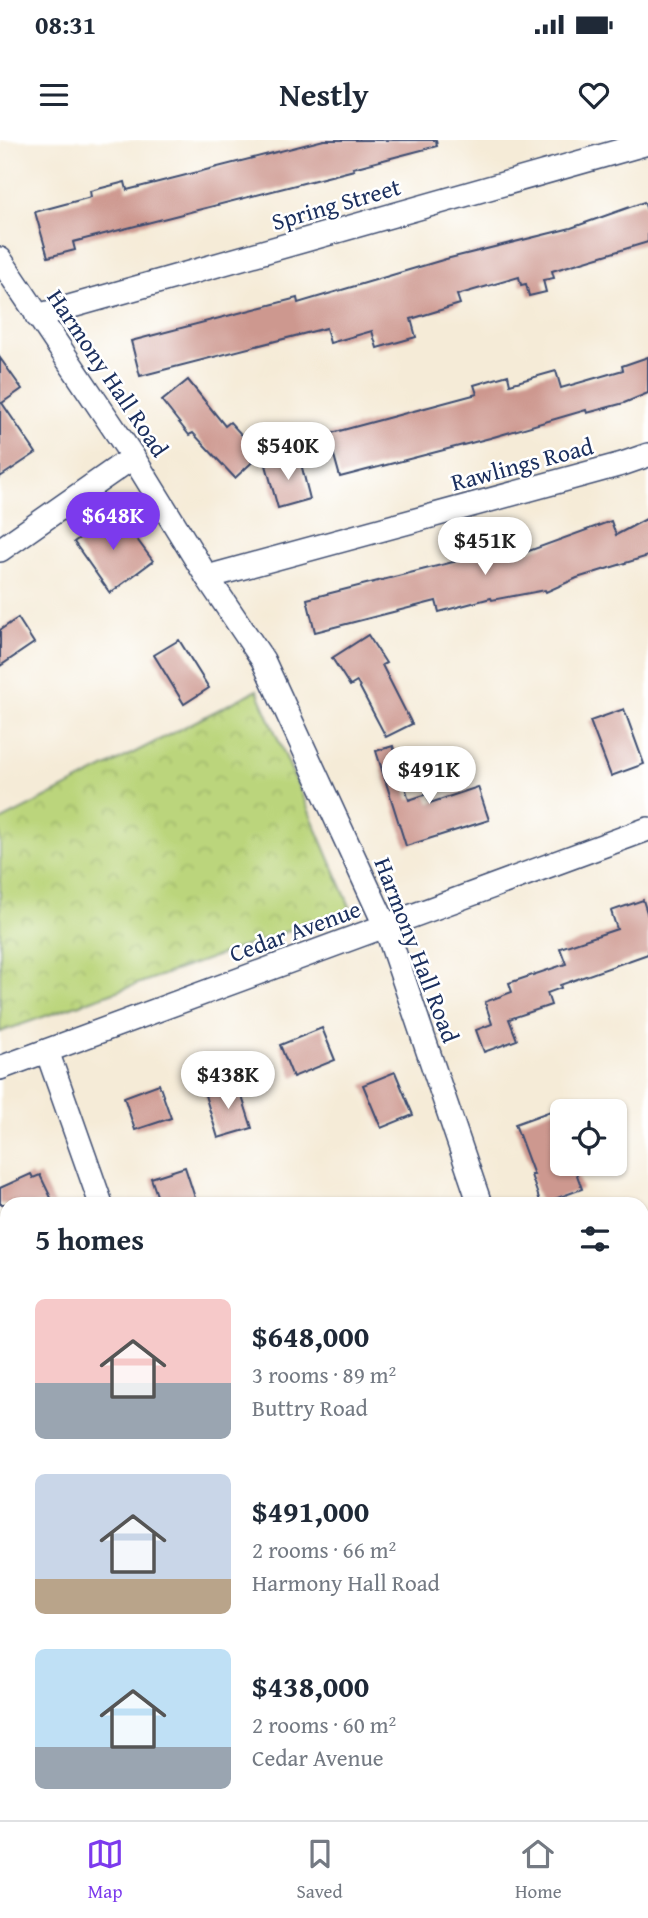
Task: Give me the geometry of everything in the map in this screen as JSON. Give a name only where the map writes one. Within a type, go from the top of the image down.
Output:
[{"type":"street","name":"Spring Street","points":[[37,316],[648,143]]},
{"type":"street","name":"Harmony Hall Road","points":[[0,259],[133,457],[207,577],[263,660],[385,925],[478,1197]]},
{"type":"street","name":"Rawlings Road","points":[[207,577],[648,455]]},
{"type":"street","points":[[0,550],[133,457]]},
{"type":"street","name":"Cedar Avenue","points":[[0,1068],[648,829]]},
{"type":"street","points":[[47,1051],[99,1197]]},
{"type":"green space","points":[[257,690],[351,909],[0,1032],[0,821]]},
{"type":"building","points":[[324,140],[436,140],[437,146],[73,242],[75,250],[48,257],[35,212],[91,197],[90,191],[125,182],[127,190]]},
{"type":"building","points":[[644,202],[648,213],[648,242],[552,271],[554,278],[543,280],[546,292],[529,296],[526,284],[521,285],[519,277],[457,295],[460,304],[411,319],[416,337],[377,348],[372,331],[330,343],[326,328],[140,376],[131,341],[297,298],[298,303],[446,259],[571,228]]},
{"type":"building","points":[[648,357],[648,393],[624,403],[587,413],[586,410],[340,477],[328,434],[477,394],[474,385],[508,375],[510,384],[556,371],[561,388],[623,370],[622,366]]},
{"type":"building","points":[[0,358],[22,389],[2,403],[36,453],[0,477]]},
{"type":"building","points":[[188,380],[225,426],[230,422],[260,455],[235,478],[193,433],[189,435],[162,401]]},
{"type":"building","points":[[299,456],[310,499],[278,508],[266,465]]},
{"type":"building","points":[[116,511],[153,561],[110,593],[74,542]]},
{"type":"building","points":[[648,518],[648,556],[577,578],[546,592],[491,598],[439,612],[436,601],[315,632],[307,599],[465,559],[517,550],[518,555],[611,521],[616,535]]},
{"type":"building","points":[[18,618],[34,643],[0,666],[0,630]]},
{"type":"building","points":[[368,635],[386,663],[382,665],[412,724],[386,737],[357,682],[350,686],[332,658]]},
{"type":"building","points":[[179,640],[209,688],[184,704],[154,655]]},
{"type":"building","points":[[624,709],[644,764],[611,776],[590,721]]},
{"type":"building","points":[[393,746],[409,800],[427,794],[430,803],[478,787],[489,820],[406,846],[376,751]]},
{"type":"building","points":[[643,900],[648,916],[648,954],[560,985],[561,988],[547,993],[551,1005],[509,1019],[517,1040],[484,1052],[476,1030],[492,1024],[485,1002],[512,992],[509,983],[566,964],[560,948],[617,929],[611,911]]},
{"type":"building","points":[[322,1028],[335,1060],[293,1077],[280,1045]]},
{"type":"building","points":[[395,1072],[413,1115],[381,1128],[363,1085]]},
{"type":"building","points":[[159,1084],[171,1118],[135,1130],[124,1097]]},
{"type":"building","points":[[238,1084],[252,1128],[218,1138],[205,1095]]},
{"type":"building","points":[[550,1111],[550,1176],[577,1176],[582,1189],[560,1197],[539,1197],[531,1175],[534,1175],[515,1124]]},
{"type":"building","points":[[185,1167],[195,1197],[158,1197],[151,1178]]},
{"type":"building","points":[[31,1174],[33,1178],[40,1175],[51,1197],[0,1197],[0,1188]]}]
